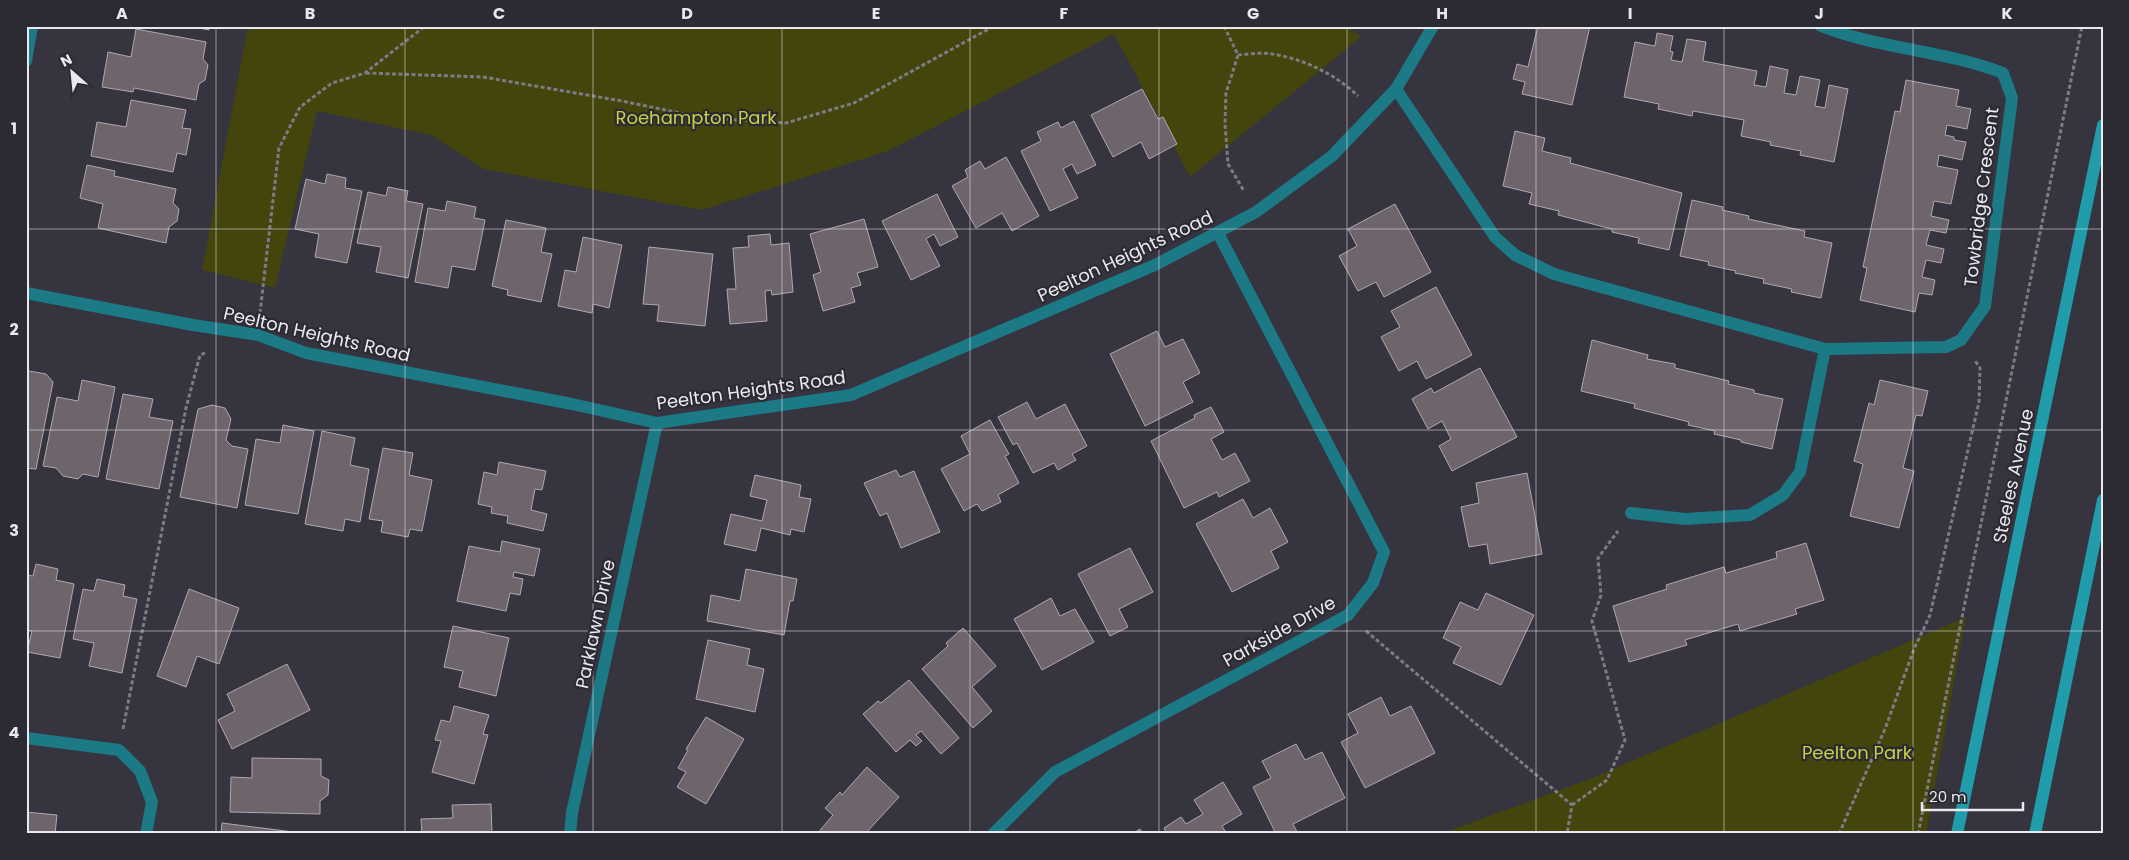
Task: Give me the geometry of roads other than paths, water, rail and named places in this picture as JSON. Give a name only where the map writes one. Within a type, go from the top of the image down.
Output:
[{"type":"main road","name":"Steeles Avenue","points":[[1957,834],[2103,125]]},
{"type":"main road","points":[[2035,834],[2103,500]]},
{"type":"street","points":[[26,61],[32,26]]},
{"type":"street","name":"Peelton Heights Road","points":[[26,293],[193,325],[258,335],[306,353],[572,404],[657,423],[851,395],[1155,265],[1256,212],[1332,156],[1396,90],[1433,26]]},
{"type":"street","name":"Towbridge Crescent","points":[[1821,26],[1847,36],[1916,49],[1987,67],[2003,73],[2012,98],[1985,306],[1961,340],[1946,347],[1825,349]]},
{"type":"street","points":[[1396,90],[1495,237],[1516,255],[1554,274],[1825,349],[1800,472],[1783,495],[1750,515],[1685,519],[1631,513]]},
{"type":"street","name":"Parkside Drive","points":[[993,834],[1055,772],[1348,616],[1374,583],[1384,552],[1218,233]]},
{"type":"street","name":"Parklawn Drive","points":[[570,834],[574,803],[657,423]]},
{"type":"street","points":[[26,738],[119,750],[140,772],[152,802],[146,834]]},
{"type":"park label","name":"Roehampton Park","points":[[696,117]]},
{"type":"park label","name":"Peelton Park","points":[[1857,752]]}]
